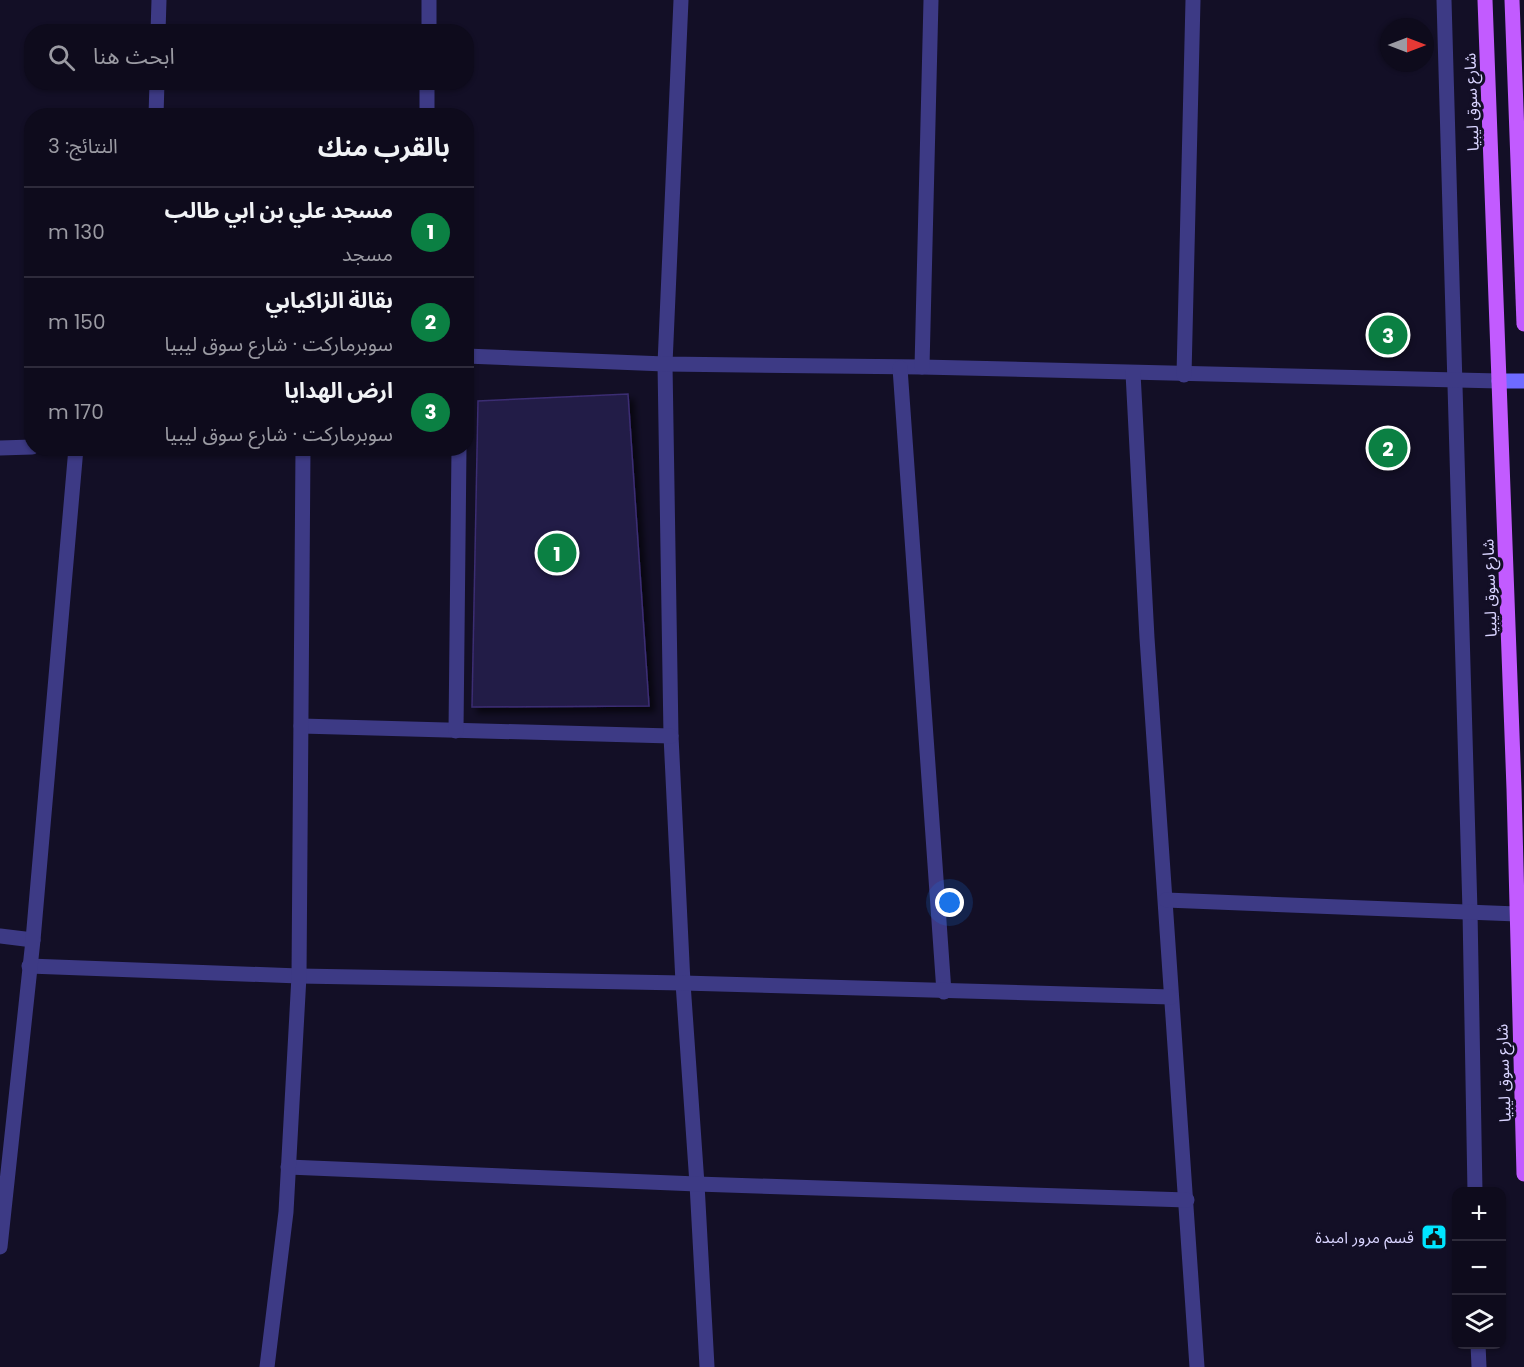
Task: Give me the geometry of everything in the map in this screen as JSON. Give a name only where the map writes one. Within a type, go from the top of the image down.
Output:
[{"type":"main road","name":"شارع سوق ليبيا","points":[[1485,0],[1524,1174]]},
{"type":"main road","points":[[1512,0],[1524,324]]},
{"type":"street","points":[[158,24],[159,0]]},
{"type":"street","points":[[429,0],[429,24]]},
{"type":"street","points":[[681,0],[665,364],[670,736],[682,983],[697,1184],[707,1367]]},
{"type":"street","points":[[922,368],[931,0]]},
{"type":"street","points":[[1184,375],[1193,0]]},
{"type":"street","points":[[1444,0],[1476,1187]]},
{"type":"street","points":[[156,108],[157,90]]},
{"type":"street","points":[[427,90],[427,108]]},
{"type":"street","points":[[474,356],[665,364],[1524,381]]},
{"type":"street","points":[[900,368],[944,992]]},
{"type":"street","points":[[1133,373],[1147,638],[1197,1367]]},
{"type":"street","points":[[0,448],[24,447]]},
{"type":"street","points":[[0,1247],[33,940],[75,456]]},
{"type":"street","points":[[267,1367],[286,1212],[299,976],[303,456]]},
{"type":"street","points":[[456,731],[459,456]]},
{"type":"street","points":[[301,726],[670,736]]},
{"type":"street","points":[[1166,900],[1517,914]]},
{"type":"street","points":[[0,936],[33,940]]},
{"type":"street","points":[[29,966],[299,976],[682,983],[1171,997]]},
{"type":"street","points":[[288,1167],[697,1184],[1187,1200]]},
{"type":"street","points":[[1478,1349],[1479,1367]]},
{"type":"building","points":[[628,394],[649,706],[472,707],[478,401]]},
{"type":"place","name":"ارض الهدايا","points":[[1388,335]]},
{"type":"place","name":"بقالة الزاكيابي","points":[[1388,448]]},
{"type":"place","name":"مسجد علي بن ابي طالب","points":[[557,553]]},
{"type":"place","name":"قسم مرور امبدة","points":[[1434,1237]]}]
